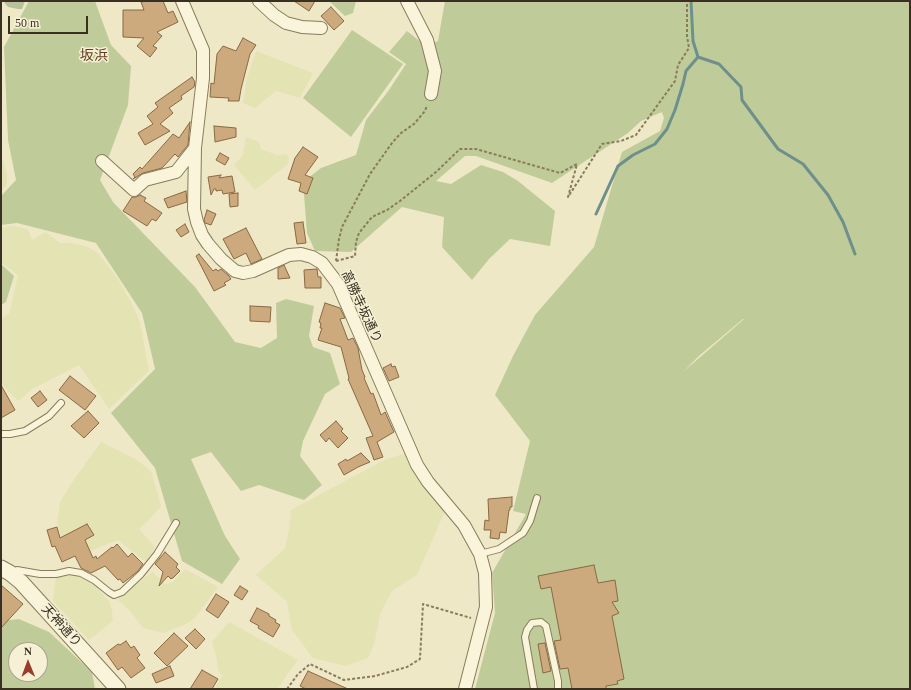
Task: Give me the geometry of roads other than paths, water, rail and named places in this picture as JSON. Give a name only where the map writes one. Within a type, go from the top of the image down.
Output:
[{"type":"street","name":"高勝寺坂通り","points":[[182,1],[203,50],[203,78],[195,148],[194,209],[202,235],[221,259],[235,271],[243,273],[253,271],[288,254],[301,254],[312,257],[322,263],[338,284],[418,466],[428,482],[464,525],[480,554],[486,573],[486,607],[465,689]]},
{"type":"street","points":[[259,1],[274,15],[286,23],[302,27],[320,28]]},
{"type":"street","points":[[407,1],[427,40],[435,71],[431,94]]},
{"type":"street","points":[[102,161],[134,190],[145,180],[176,172],[195,148]]},
{"type":"street","name":"天神通り","points":[[6,570],[26,588],[118,689]]},
{"type":"lane","points":[[1,434],[25,431],[49,416],[61,404]]},
{"type":"lane","points":[[480,554],[499,549],[523,533],[530,522],[537,498]]},
{"type":"lane","points":[[6,570],[18,570],[40,574],[56,574],[69,571],[81,573],[94,580],[109,592],[114,594],[122,592],[141,574],[157,554],[176,523]]},
{"type":"lane","points":[[534,689],[525,637],[527,630],[532,623],[541,622],[546,626],[558,681],[558,689]]},
{"type":"waterway","points":[[691,1],[693,41],[698,57],[719,64],[741,87],[742,100],[778,149],[803,164],[828,195],[843,222],[855,254]]},
{"type":"waterway","points":[[596,214],[618,166],[633,155],[655,144],[667,129],[675,110],[686,71],[698,57]]},
{"type":"district","name":"坂浜","points":[[94,56]]}]
